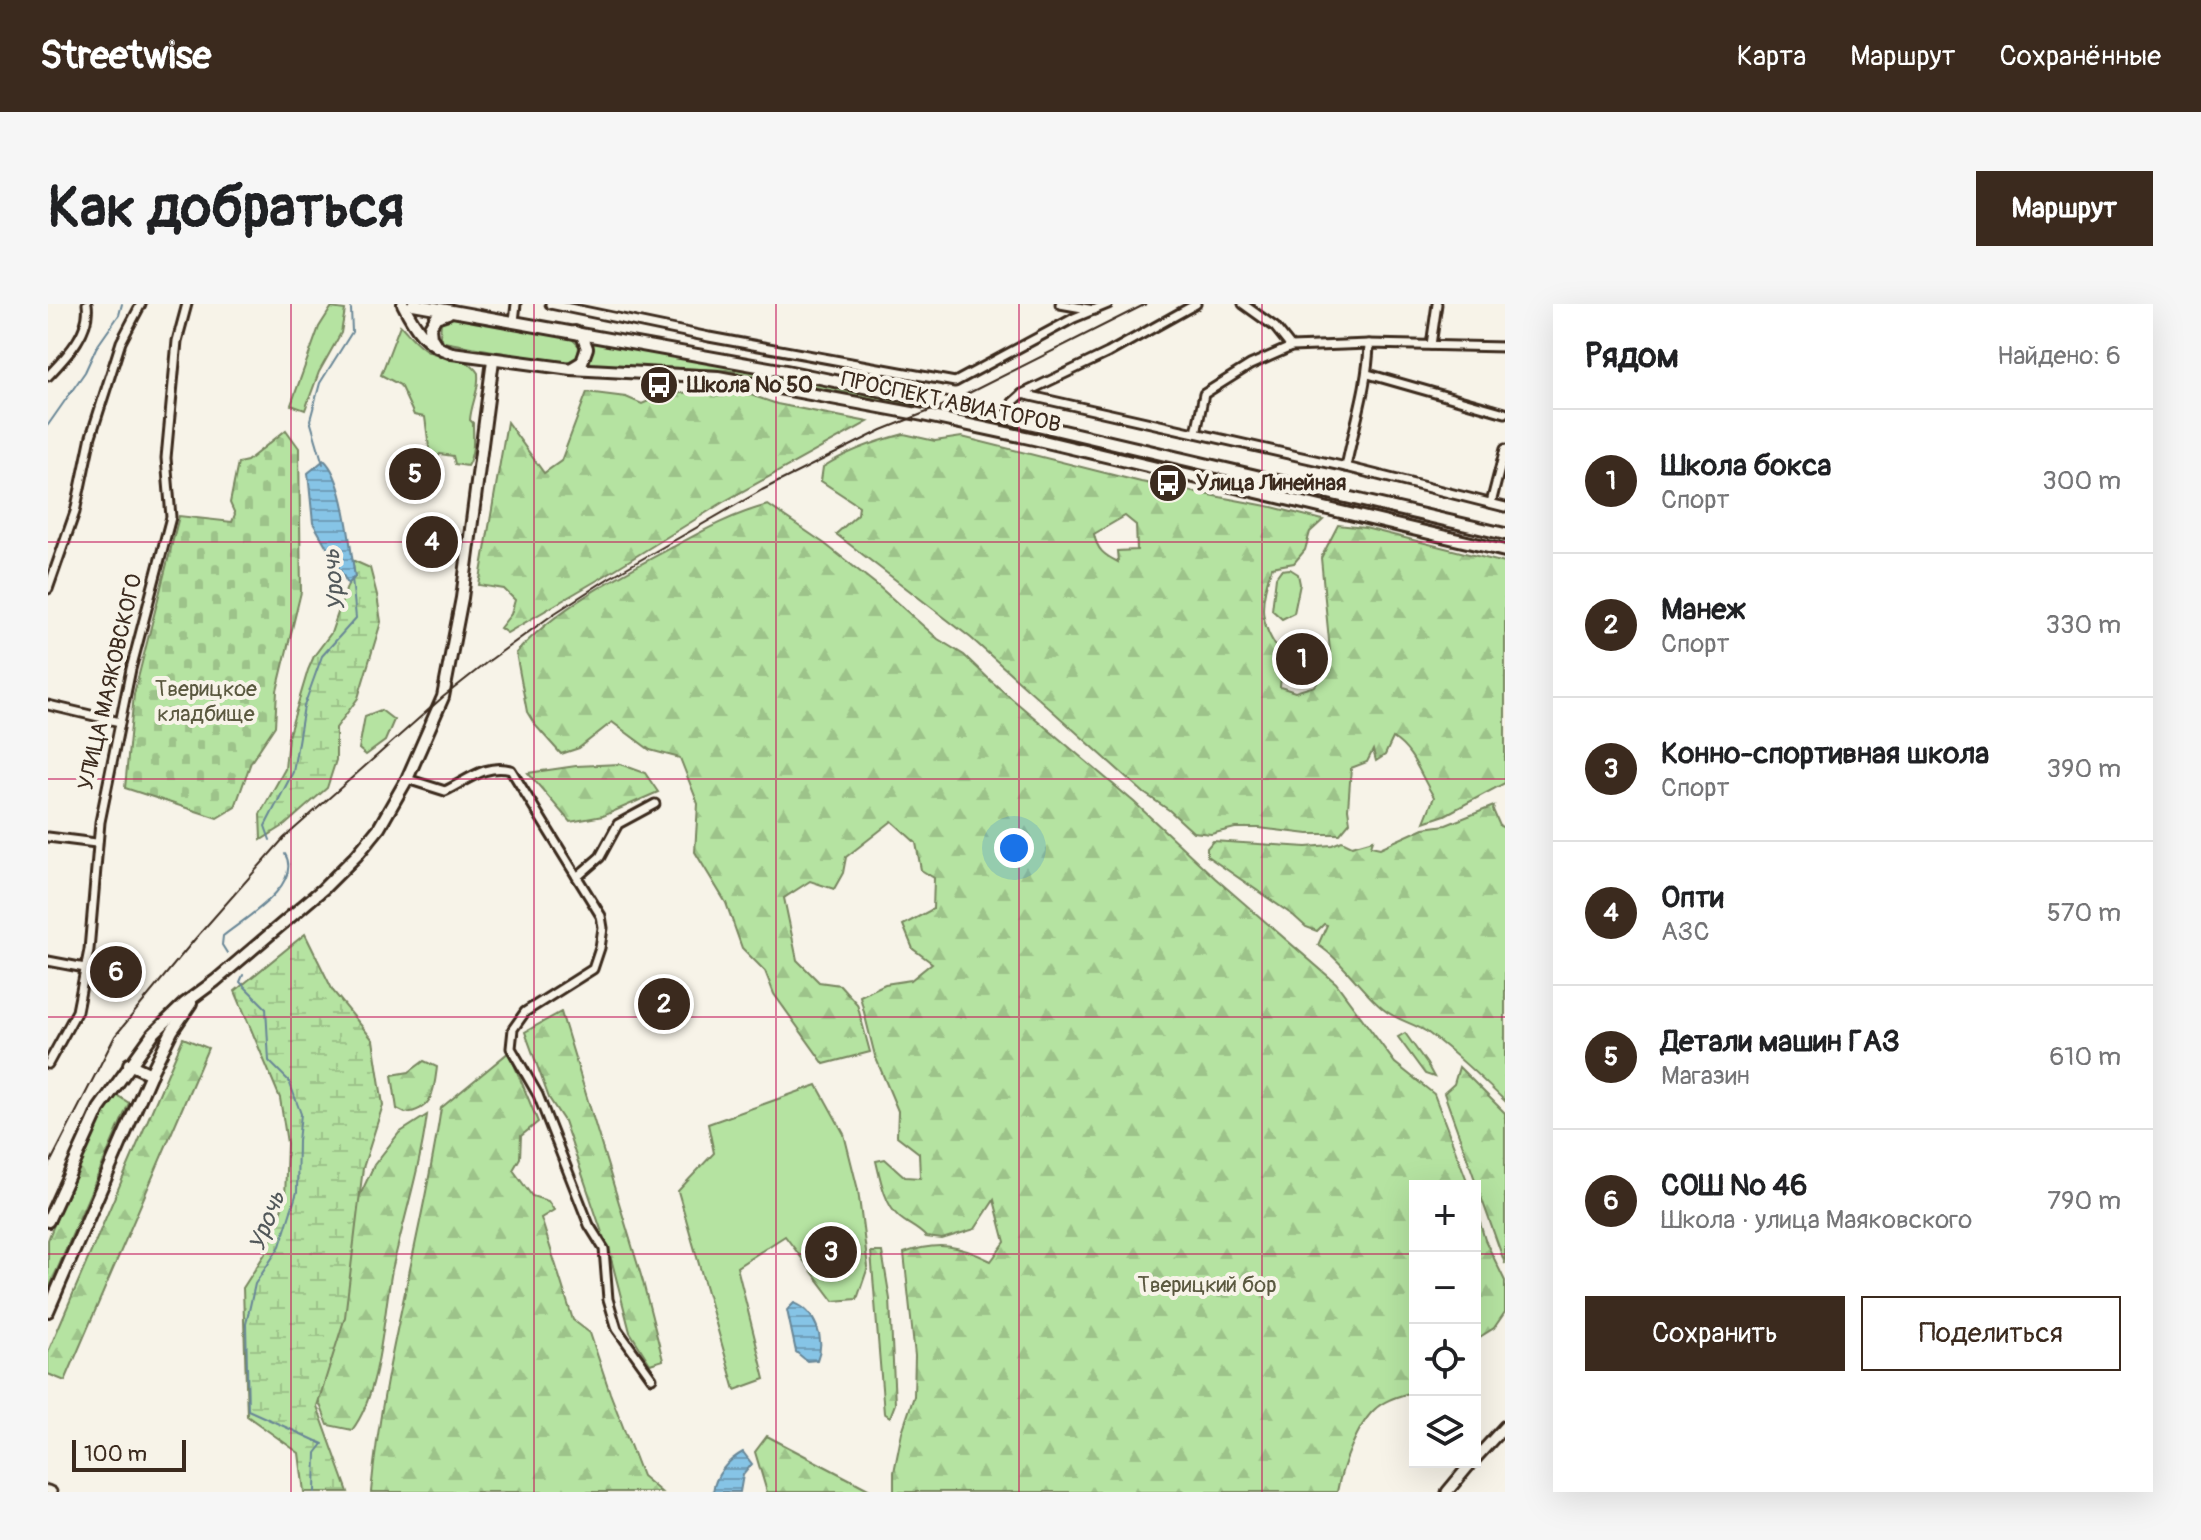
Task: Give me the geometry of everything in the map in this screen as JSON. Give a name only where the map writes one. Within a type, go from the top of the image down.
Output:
[{"type":"main road","points":[[403,304],[423,337],[440,349]]},
{"type":"main road","name":"ПРОСПЕКТ АВИАТОРОВ","points":[[413,304],[786,371],[1005,417],[1505,534]]},
{"type":"main road","points":[[440,349],[431,337],[430,327],[436,317],[452,311]]},
{"type":"main road","points":[[571,369],[582,362],[587,348],[582,335],[575,331]]},
{"type":"main road","name":"ПРОСПЕКТ АВИАТОРОВ","points":[[440,349],[493,360],[571,369],[718,377],[923,415],[1505,551]]},
{"type":"main road","points":[[48,1221],[99,1109],[153,1034],[323,889],[357,855],[379,828],[407,779],[443,697],[462,598],[493,360]]},
{"type":"main road","points":[[48,1311],[151,1074],[172,1031],[197,995]]},
{"type":"main road","points":[[129,1064],[151,1074]]},
{"type":"street","points":[[48,376],[80,338],[88,315],[87,304]]},
{"type":"street","points":[[48,589],[75,512],[91,436],[121,342],[141,304]]},
{"type":"street","name":"УЛИЦА МАЯКОВСКОГО","points":[[48,1064],[77,1011],[89,950],[96,843],[120,722],[171,517],[166,458],[177,341],[187,304]]},
{"type":"street","points":[[514,321],[516,304]]},
{"type":"street","name":"ПРОСПЕКТ АВИАТОРОВ","points":[[550,304],[955,382],[1074,318],[1097,310]]},
{"type":"street","points":[[1060,304],[1097,310],[1108,304]]},
{"type":"street","points":[[1005,417],[1013,402],[1022,394],[1108,353],[1196,304]]},
{"type":"street","points":[[1243,304],[1275,327],[1291,347]]},
{"type":"street","points":[[1431,345],[1437,304]]},
{"type":"street","points":[[1346,467],[1360,397],[1368,374],[1369,344]]},
{"type":"street","points":[[1196,433],[1204,394],[1250,365],[1291,347],[1369,344],[1505,347]]},
{"type":"street","points":[[1368,374],[1505,413]]},
{"type":"street","name":"ПРОСПЕКТ АВИАТОРОВ","points":[[1022,394],[1346,467],[1505,507]]},
{"type":"street","points":[[1491,503],[1505,449]]},
{"type":"street","points":[[48,705],[120,722]]},
{"type":"street","points":[[407,779],[445,791],[485,769],[500,767],[511,770],[601,916],[600,948],[593,969],[525,1012],[513,1029],[511,1048],[538,1095],[589,1225],[604,1249],[608,1299],[617,1329],[652,1378]]},
{"type":"street","points":[[577,877],[600,857],[618,824],[655,804]]},
{"type":"street","points":[[48,837],[96,843]]},
{"type":"street","points":[[48,961],[85,968]]},
{"type":"street","points":[[1481,1452],[1505,1426]]},
{"type":"street","points":[[1447,1492],[1467,1468]]},
{"type":"green space","points":[[331,308],[345,310],[341,333],[319,372],[305,410],[291,405],[319,327]]},
{"type":"green space","points":[[452,316],[568,335],[579,346],[578,356],[564,364],[444,342],[440,336],[441,322]]},
{"type":"green space","points":[[400,325],[426,350],[463,361],[478,373],[470,420],[473,423],[472,450],[467,466],[455,464],[453,456],[440,454],[436,460],[430,455],[425,417],[414,415],[400,385],[381,375]]},
{"type":"green space","points":[[588,339],[935,405],[928,409],[726,370],[584,365]]},
{"type":"green space","points":[[702,391],[745,393],[777,404],[868,422],[725,501],[507,633],[500,628],[511,614],[515,600],[504,589],[479,585],[507,422],[544,473],[561,461],[587,392],[626,397],[642,404],[662,395]]},
{"type":"green space","name":"Тверицкое кладбище","points":[[286,430],[299,448],[301,592],[277,691],[275,726],[251,762],[235,807],[217,818],[125,788],[134,694],[179,516],[232,522],[235,514],[230,503],[238,463],[247,461]]},
{"type":"green space","points":[[904,434],[935,441],[962,437],[1141,482],[1323,520],[1310,532],[1305,550],[1294,563],[1272,567],[1263,603],[1265,624],[1283,656],[1280,687],[1295,692],[1315,686],[1325,671],[1330,651],[1321,558],[1338,525],[1365,528],[1505,563],[1505,783],[1445,815],[1424,822],[1434,797],[1412,757],[1393,738],[1385,755],[1376,761],[1373,750],[1367,762],[1351,768],[1350,822],[1340,834],[1259,828],[1235,828],[1211,834],[1193,832],[1144,793],[971,638],[836,534],[858,514],[859,506],[821,481],[823,467],[852,452]],"holes":[[[1125,516],[1136,525],[1137,550],[1117,551],[1118,562],[1105,554],[1095,540],[1094,534]]]},
{"type":"green space","name":"Тверицкий бор","points":[[768,505],[825,544],[938,639],[964,655],[1336,983],[1395,1063],[1434,1094],[1467,1180],[1409,1180],[1409,1393],[1383,1403],[1368,1417],[1351,1448],[1337,1492],[894,1492],[894,1472],[902,1432],[914,1396],[915,1356],[904,1253],[948,1246],[991,1261],[1005,1242],[994,1200],[975,1229],[942,1239],[926,1237],[902,1220],[890,1206],[876,1161],[885,1159],[905,1177],[920,1178],[919,1153],[897,1136],[898,1111],[875,1056],[860,996],[885,984],[911,980],[932,963],[913,949],[903,925],[933,909],[934,878],[921,870],[916,843],[892,821],[846,857],[843,873],[834,889],[810,881],[784,898],[797,960],[819,982],[840,985],[857,1004],[870,1052],[824,1064],[774,994],[765,971],[742,948],[726,903],[695,852],[698,804],[680,758],[650,750],[612,722],[579,748],[561,754],[527,712],[516,653],[551,621],[610,581],[743,513]]},
{"type":"green space","points":[[352,560],[370,568],[381,622],[358,698],[336,728],[336,760],[327,788],[285,825],[261,840],[260,814],[285,769],[288,737],[308,670],[331,633],[348,584],[355,577]]},
{"type":"green space","points":[[1290,569],[1298,574],[1300,584],[1294,613],[1282,619],[1272,610],[1276,577],[1281,570]]},
{"type":"green space","points":[[381,710],[394,720],[385,741],[366,755],[359,749],[365,716]]},
{"type":"green space","points":[[620,764],[645,773],[658,792],[603,816],[570,822],[528,773],[576,766]]},
{"type":"green space","points":[[1494,806],[1500,826],[1505,828],[1505,1101],[1427,1032],[1383,1009],[1318,945],[1327,925],[1324,924],[1317,931],[1306,927],[1207,856],[1207,848],[1213,841],[1306,847],[1342,841],[1352,846],[1373,840],[1371,846],[1380,848],[1424,828],[1446,825]]},
{"type":"green space","points":[[305,934],[333,991],[373,1040],[383,1105],[363,1168],[345,1317],[317,1406],[348,1492],[304,1492],[299,1453],[247,1416],[243,1288],[268,1249],[285,1198],[287,1143],[280,1098],[235,991]]},
{"type":"green space","points":[[561,1012],[643,1282],[663,1360],[650,1364],[630,1332],[612,1262],[564,1121],[549,1098],[525,1032]]},
{"type":"green space","points":[[1405,1033],[1434,1077],[1425,1074],[1398,1037]]},
{"type":"green space","points":[[183,1038],[208,1048],[65,1381],[48,1374],[48,1352]]},
{"type":"green space","points":[[509,1052],[538,1122],[521,1136],[520,1158],[513,1170],[532,1196],[548,1201],[554,1210],[541,1218],[573,1320],[590,1333],[642,1476],[661,1492],[371,1492],[384,1395],[441,1108]]},
{"type":"green space","points":[[424,1061],[437,1067],[433,1091],[421,1108],[405,1113],[397,1109],[392,1075],[409,1072]]},
{"type":"green space","points":[[1459,1067],[1505,1113],[1505,1264],[1481,1197],[1481,1180],[1475,1180],[1444,1093],[1454,1084]]},
{"type":"green space","points":[[817,1085],[844,1134],[858,1190],[868,1267],[857,1299],[834,1301],[785,1236],[737,1267],[765,1379],[735,1390],[678,1191],[714,1153],[708,1124]]},
{"type":"green space","points":[[115,1094],[129,1103],[48,1291],[48,1240],[80,1159]]},
{"type":"green space","points":[[427,1115],[392,1270],[380,1353],[369,1396],[352,1430],[328,1425],[314,1389],[355,1206],[374,1165],[399,1133]]},
{"type":"green space","points":[[1481,1226],[1505,1281],[1505,1312],[1494,1328],[1481,1336]]},
{"type":"green space","points":[[871,1252],[882,1252],[890,1299],[895,1404],[890,1417],[884,1413]]},
{"type":"green space","points":[[767,1436],[874,1492],[767,1492],[755,1452]]},
{"type":"water","points":[[324,460],[337,482],[346,515],[355,577],[348,584],[313,523],[308,473]]},
{"type":"water","points":[[794,1303],[808,1312],[817,1327],[820,1343],[817,1360],[807,1361],[796,1352],[787,1310]]},
{"type":"water","points":[[743,1452],[752,1464],[743,1475],[740,1492],[713,1492],[723,1469]]},
{"type":"waterway","points":[[48,425],[85,372],[96,348],[119,315],[122,304]]},
{"type":"waterway","name":"Урочь","points":[[323,464],[310,420],[320,383],[352,332],[351,309]]},
{"type":"waterway","name":"Урочь","points":[[270,840],[265,826],[293,772],[304,706],[322,656],[356,618],[352,578]]},
{"type":"waterway","name":"Урочь","points":[[227,953],[222,945],[223,936],[279,889],[288,866],[285,854]]},
{"type":"waterway","name":"Урочь","points":[[243,975],[240,982],[266,1008],[269,1061],[289,1081],[301,1114],[297,1192],[280,1246],[255,1284],[246,1324],[248,1410],[323,1444],[316,1453],[315,1492]]},
{"type":"railway","points":[[48,1167],[115,1036],[195,939],[284,838],[443,697],[486,663],[609,578],[762,490],[882,430],[947,404],[1146,304]]},
{"type":"place","name":"Школа № 50","points":[[659,385]]},
{"type":"place","name":"Детали машин ГАЗ","points":[[415,474]]},
{"type":"place","name":"Улица Линейная","points":[[1168,483]]},
{"type":"place","name":"Опти","points":[[432,542]]},
{"type":"place","name":"Школа бокса","points":[[1302,659]]},
{"type":"place","name":"СОШ № 46","points":[[116,972]]},
{"type":"place","name":"Манеж","points":[[664,1004]]},
{"type":"place","name":"Конно-спортивная школа","points":[[831,1252]]}]
